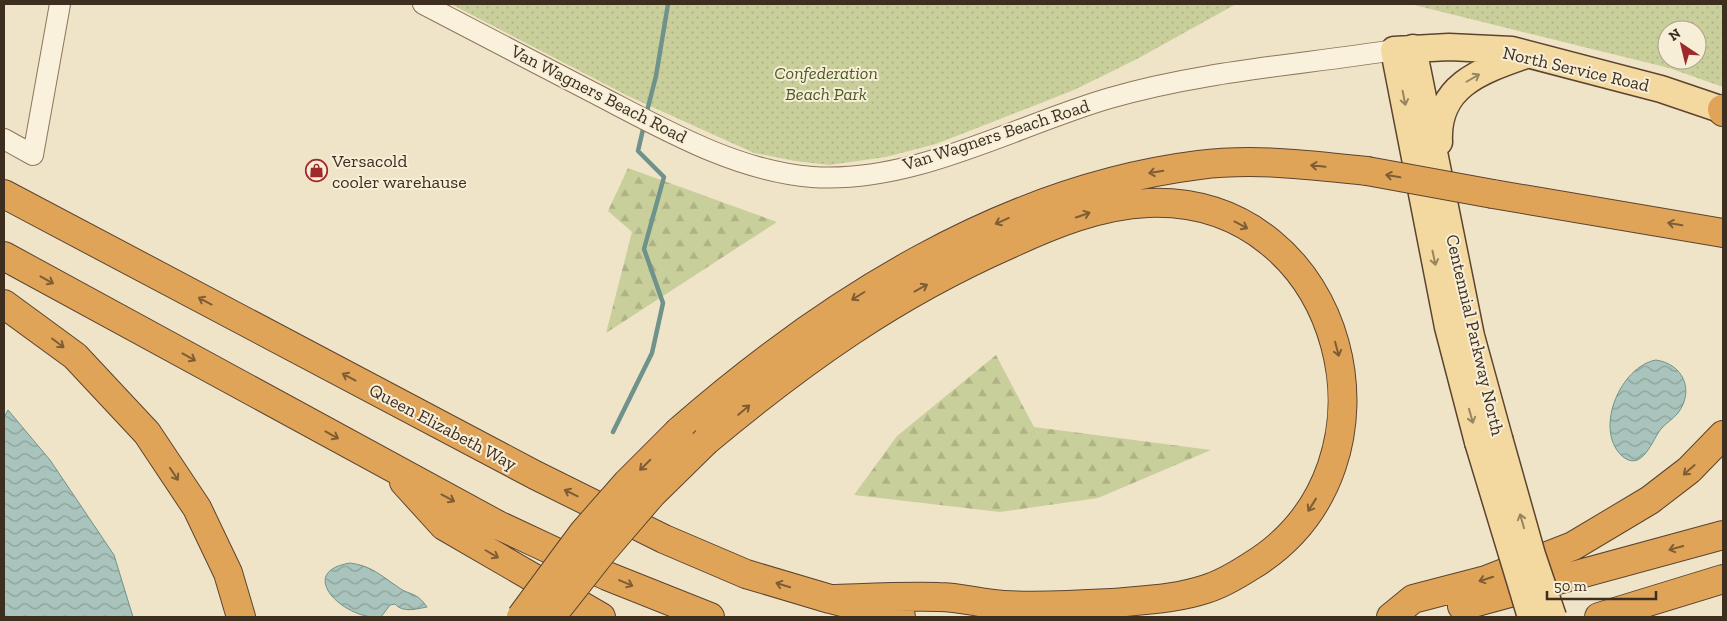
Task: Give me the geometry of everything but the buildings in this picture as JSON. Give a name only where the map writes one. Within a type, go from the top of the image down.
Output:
[{"type":"highway","points":[[521,617],[583,533],[627,483],[679,431],[727,389],[826,315],[879,282],[957,240],[1027,210],[1134,177],[1200,165],[1302,164],[1367,171],[1723,233]]},
{"type":"highway","name":"Queen Elizabeth Way","points":[[4,194],[534,475],[664,539],[746,574],[830,599],[901,617]]},
{"type":"highway","points":[[551,617],[603,551],[652,494],[706,441],[816,353],[886,307],[964,264],[1037,231],[1090,213],[1120,206],[1151,203],[1207,210],[1239,223],[1262,238],[1285,256],[1309,285],[1327,317],[1337,349],[1342,372],[1343,418],[1336,456],[1324,485],[1290,536],[1265,558],[1237,575],[1207,589],[1164,598],[1063,606],[1001,605],[942,597],[830,599]]},
{"type":"highway","points":[[4,256],[498,525],[607,576],[710,617]]},
{"type":"highway","points":[[4,304],[75,356],[147,433],[197,508],[228,573],[241,617]]},
{"type":"highway","points":[[1391,617],[1413,599],[1486,580],[1573,546],[1650,500],[1689,470],[1723,436]]},
{"type":"highway","points":[[390,466],[444,526],[601,617]]},
{"type":"highway","points":[[1412,617],[1723,535]]},
{"type":"highway","points":[[1599,617],[1723,579]]},
{"type":"main road","name":"North Service Road","points":[[1404,49],[1449,47],[1512,50],[1661,89],[1723,110]]},
{"type":"main road","name":"Centennial Parkway North","points":[[1404,49],[1436,165],[1472,336],[1489,440],[1531,617]]},
{"type":"main road","name":"Centennial Parkway North","points":[[1404,49],[1444,308],[1553,617]]},
{"type":"main road","points":[[1436,165],[1439,151],[1438,124],[1444,106],[1467,81],[1493,67],[1528,54]]},
{"type":"street","points":[[4,139],[34,156],[60,4]]},
{"type":"street","name":"Van Wagners Beach Road","points":[[423,4],[634,114],[712,151],[766,169],[813,177],[878,174],[963,150],[1066,112],[1158,85],[1278,65],[1404,49]]},
{"type":"green space","name":"Confederation Beach Park","points":[[451,4],[1236,4],[1137,59],[1074,90],[936,144],[886,157],[829,165],[754,153],[628,96]]},
{"type":"green space","points":[[1410,4],[1723,4],[1723,87],[1675,70],[1707,70],[1707,20],[1657,20],[1657,65]]},
{"type":"green space","points":[[628,168],[777,222],[606,333],[632,232],[608,211]]},
{"type":"green space","points":[[996,355],[1034,427],[1211,450],[1098,498],[1000,512],[854,495],[897,436]]},
{"type":"water","points":[[1656,360],[1665,362],[1679,372],[1684,379],[1686,396],[1678,413],[1661,429],[1646,453],[1635,461],[1628,460],[1621,455],[1613,443],[1610,430],[1615,400],[1622,386],[1632,374],[1643,365]]},
{"type":"water","points":[[8,410],[50,460],[114,555],[133,617],[4,617],[4,417]]},
{"type":"water","points":[[350,563],[364,566],[376,572],[402,590],[416,596],[427,607],[402,609],[395,604],[390,605],[381,617],[353,612],[331,595],[326,585],[326,576],[334,568]]},
{"type":"waterway","points":[[646,115],[656,76],[668,4]]},
{"type":"waterway","points":[[613,432],[652,353],[663,303],[644,249],[664,177],[638,151],[644,125]]},
{"type":"place","name":"Versacold cooler warehause","points":[[316,171]]}]
